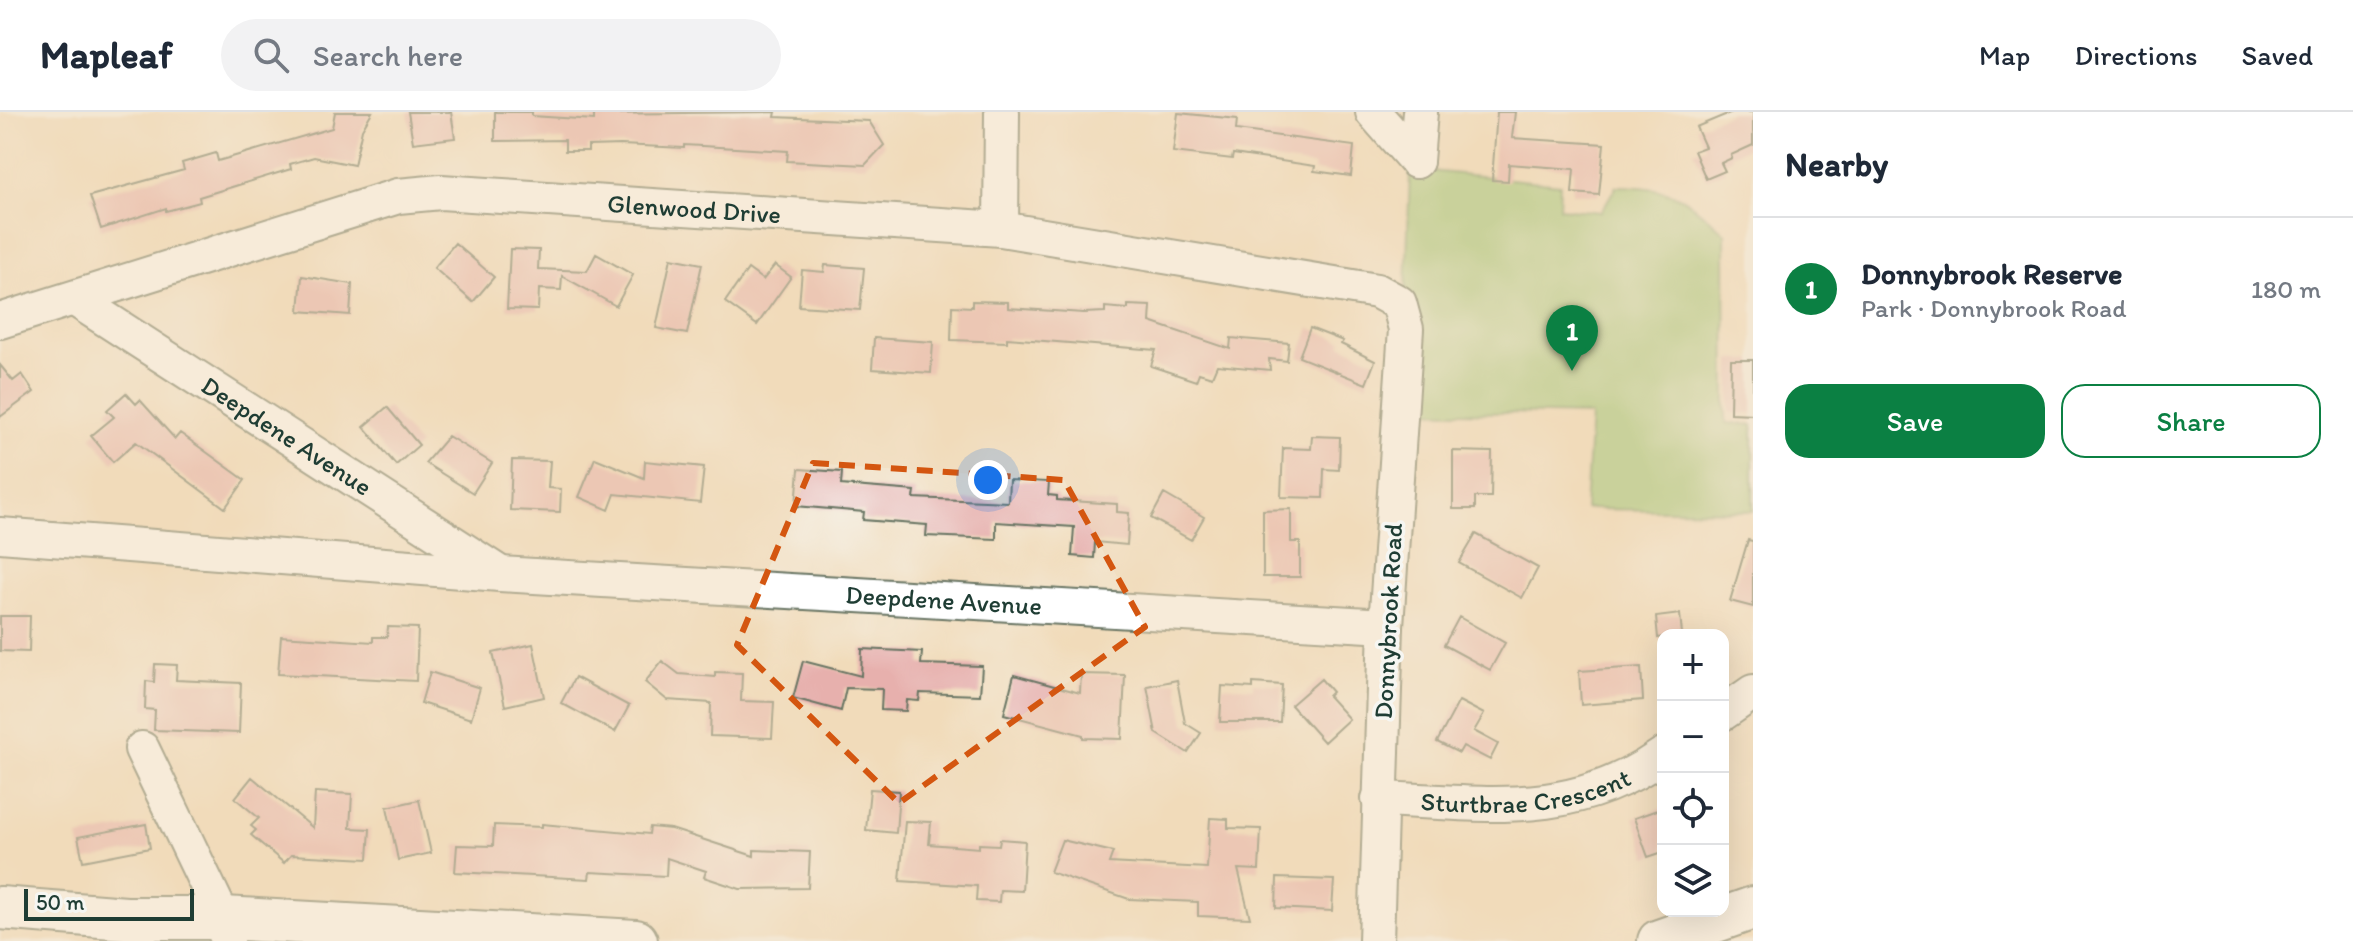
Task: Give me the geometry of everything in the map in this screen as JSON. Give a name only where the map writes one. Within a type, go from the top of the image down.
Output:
[{"type":"main road","points":[[0,908],[125,932]]},
{"type":"main road","points":[[1659,941],[1753,908]]},
{"type":"main road","points":[[0,928],[636,941]]},
{"type":"main road","points":[[1701,941],[1753,932]]},
{"type":"street","points":[[1001,229],[1002,112]]},
{"type":"street","points":[[1373,112],[1416,161],[1420,112]]},
{"type":"street","name":"Glenwood Drive","points":[[0,321],[398,196],[441,192],[1001,229],[1377,291],[1399,303]]},
{"type":"street","name":"Deepdene Avenue","points":[[75,299],[500,574]]},
{"type":"street","name":"Donnybrook Road","points":[[1376,941],[1386,626],[1406,329],[1399,303]]},
{"type":"street","name":"Deepdene Avenue","points":[[0,535],[500,574],[1386,626]]},
{"type":"street","points":[[1729,709],[1753,692]]},
{"type":"street","points":[[142,749],[232,933]]},
{"type":"street","name":"Sturtbrae Crescent","points":[[1379,799],[1535,805],[1597,791],[1657,758]]},
{"type":"highlighted area","points":[[813,463],[1064,480],[1145,627],[899,803],[737,645]]},
{"type":"green space","points":[[1410,169],[1560,184],[1559,208],[1601,212],[1616,186],[1651,189],[1688,202],[1725,233],[1726,423],[1753,425],[1753,511],[1585,509],[1591,415],[1415,411],[1423,330],[1406,292]]},
{"type":"building","points":[[335,112],[372,112],[362,129],[354,165],[314,157],[290,164],[291,169],[199,197],[200,202],[166,211],[166,208],[101,229],[90,196],[184,170],[182,163],[216,153],[218,161],[332,128]]},
{"type":"building","points":[[408,112],[451,112],[455,138],[413,143]]},
{"type":"building","points":[[495,112],[532,112],[532,116],[594,120],[594,114],[776,112],[775,117],[869,121],[884,145],[865,165],[787,161],[788,151],[684,145],[684,148],[588,146],[588,151],[565,151],[565,140],[495,141]]},
{"type":"building","points":[[1497,112],[1515,112],[1512,138],[1604,144],[1599,195],[1572,193],[1574,169],[1509,164],[1508,181],[1492,180]]},
{"type":"building","points":[[1732,112],[1753,112],[1753,145],[1731,155],[1732,158],[1721,163],[1725,171],[1706,179],[1694,151],[1705,147],[1696,127]]},
{"type":"building","points":[[1178,113],[1237,119],[1236,130],[1354,146],[1351,176],[1314,171],[1315,166],[1233,154],[1232,159],[1173,152]]},
{"type":"building","points":[[455,243],[494,277],[473,302],[434,268]]},
{"type":"building","points":[[510,249],[539,250],[538,269],[587,271],[596,254],[633,275],[616,306],[562,276],[561,290],[539,289],[538,310],[507,309]]},
{"type":"building","points":[[671,258],[702,264],[687,334],[656,328]]},
{"type":"building","points":[[775,265],[791,277],[757,325],[725,302],[748,269],[763,280]]},
{"type":"building","points":[[825,265],[864,268],[860,310],[799,306],[802,270],[824,272]]},
{"type":"building","points":[[302,276],[352,284],[350,315],[299,311]]},
{"type":"building","points":[[972,301],[1008,302],[1008,308],[1084,313],[1105,312],[1105,307],[1128,309],[1128,305],[1151,306],[1150,322],[1230,349],[1231,338],[1289,343],[1287,361],[1269,359],[1270,370],[1217,365],[1212,377],[1199,373],[1196,381],[1151,366],[1156,350],[1007,338],[1007,342],[951,340],[952,306],[972,307]]},
{"type":"building","points":[[1310,328],[1343,341],[1341,344],[1375,361],[1366,384],[1299,357]]},
{"type":"building","points":[[874,338],[933,342],[931,373],[872,369]]},
{"type":"building","points":[[1731,360],[1753,360],[1753,414],[1730,413]]},
{"type":"building","points":[[0,365],[13,381],[22,374],[34,392],[0,417]]},
{"type":"building","points":[[126,393],[136,404],[140,400],[175,439],[180,433],[245,480],[225,508],[136,442],[113,462],[91,436],[114,417],[107,410]]},
{"type":"building","points":[[387,407],[419,445],[396,465],[364,427]]},
{"type":"building","points":[[448,436],[492,463],[473,493],[425,463]]},
{"type":"building","points":[[1312,436],[1340,437],[1339,470],[1324,469],[1323,498],[1281,497],[1283,448],[1311,449]]},
{"type":"building","points":[[1453,451],[1492,452],[1491,497],[1475,497],[1475,509],[1453,509]]},
{"type":"building","points":[[595,458],[644,478],[645,461],[704,467],[700,503],[615,494],[609,510],[579,497]]},
{"type":"building","points":[[512,460],[550,461],[548,488],[561,489],[560,512],[510,510]]},
{"type":"building","points":[[799,469],[842,472],[841,485],[915,491],[914,498],[1008,502],[1009,480],[1049,482],[1048,495],[1057,496],[1057,500],[1117,504],[1117,512],[1129,513],[1127,545],[1095,542],[1094,558],[1072,556],[1074,527],[996,522],[996,539],[926,536],[927,525],[863,520],[864,512],[796,506]]},
{"type":"building","points":[[1164,494],[1204,517],[1191,540],[1151,518]]},
{"type":"building","points":[[1291,509],[1291,542],[1300,542],[1300,577],[1263,577],[1263,510]]},
{"type":"building","points":[[1476,534],[1538,568],[1522,598],[1459,563]]},
{"type":"building","points":[[1748,540],[1753,541],[1753,607],[1730,601]]},
{"type":"building","points":[[1680,614],[1682,629],[1657,629],[1656,617]]},
{"type":"building","points":[[0,616],[30,616],[29,652],[0,651]]},
{"type":"building","points":[[1459,617],[1505,643],[1490,670],[1444,645]]},
{"type":"building","points":[[388,627],[418,628],[416,681],[278,674],[281,636],[373,642],[373,637],[387,637]]},
{"type":"building","points":[[533,644],[544,697],[505,706],[493,653]]},
{"type":"building","points":[[862,649],[922,652],[921,664],[982,666],[980,695],[920,693],[919,701],[907,700],[906,711],[881,710],[882,689],[846,688],[841,711],[793,698],[803,661],[861,676]]},
{"type":"building","points":[[662,661],[679,674],[715,677],[715,672],[742,673],[741,701],[774,702],[772,738],[710,736],[711,703],[667,700],[645,682]]},
{"type":"building","points":[[155,664],[177,665],[176,680],[241,683],[239,733],[154,730],[155,710],[145,709],[146,681],[154,682]]},
{"type":"building","points":[[1641,667],[1643,700],[1581,705],[1579,671]]},
{"type":"building","points":[[430,672],[480,688],[471,719],[421,703]]},
{"type":"building","points":[[1081,674],[1125,675],[1122,739],[1083,738],[1083,735],[1004,714],[1014,675],[1080,693]]},
{"type":"building","points":[[575,677],[629,706],[615,732],[561,703]]},
{"type":"building","points":[[1321,679],[1332,692],[1328,696],[1349,719],[1324,742],[1291,705]]},
{"type":"building","points":[[1177,680],[1185,723],[1201,733],[1188,753],[1156,733],[1147,686]]},
{"type":"building","points":[[1253,683],[1282,685],[1280,722],[1220,722],[1222,686],[1253,688]]},
{"type":"building","points":[[1459,701],[1484,714],[1474,731],[1498,744],[1490,760],[1463,746],[1459,753],[1437,742]]},
{"type":"building","points":[[252,777],[313,828],[315,792],[352,794],[350,828],[370,829],[368,859],[291,855],[284,863],[251,835],[256,830],[251,826],[259,818],[235,798]]},
{"type":"building","points":[[870,789],[899,791],[896,833],[866,830]]},
{"type":"building","points":[[419,800],[431,853],[398,860],[387,807]]},
{"type":"building","points":[[1657,810],[1657,854],[1648,857],[1634,818]]},
{"type":"building","points":[[1210,818],[1228,819],[1228,828],[1261,829],[1259,870],[1238,869],[1250,918],[1198,916],[1198,902],[1129,899],[1050,872],[1062,840],[1113,852],[1109,863],[1207,868]]},
{"type":"building","points":[[905,821],[931,822],[929,844],[979,848],[979,844],[999,845],[1000,839],[1025,841],[1022,891],[1000,890],[999,902],[976,901],[977,886],[900,881]]},
{"type":"building","points":[[146,824],[150,848],[83,861],[78,837]]},
{"type":"building","points":[[542,824],[649,834],[650,827],[671,829],[754,856],[754,850],[810,852],[808,888],[740,889],[704,877],[706,871],[667,858],[666,876],[590,872],[589,879],[455,872],[457,845],[493,846],[494,825],[542,827]]},
{"type":"building","points":[[1277,878],[1334,880],[1332,911],[1276,908]]},
{"type":"place","name":"Donnybrook Reserve","points":[[1572,371]]}]
